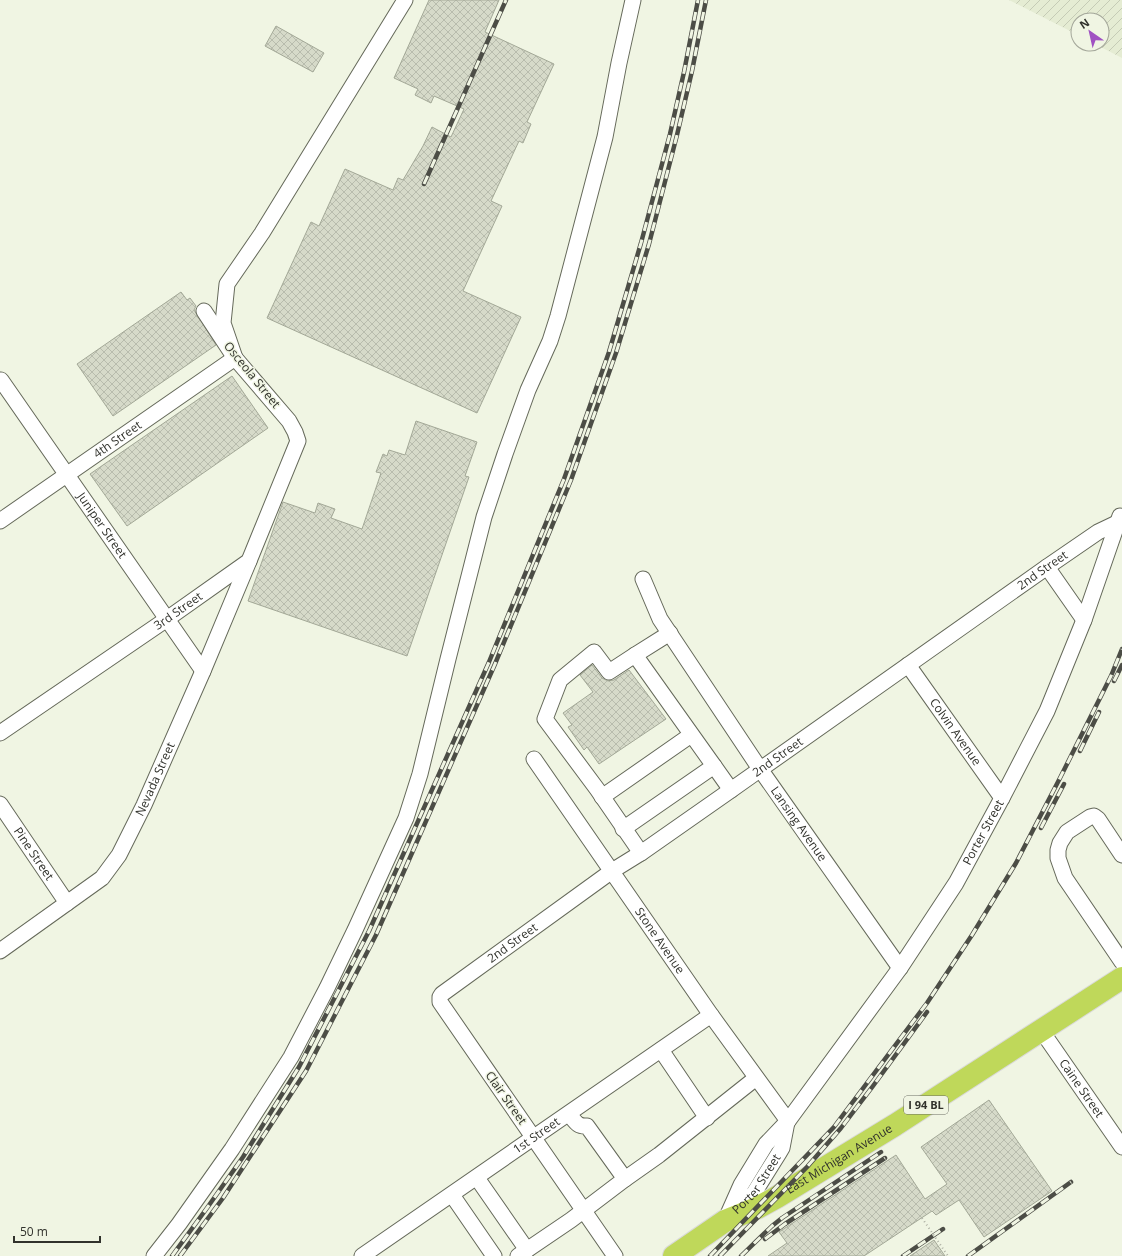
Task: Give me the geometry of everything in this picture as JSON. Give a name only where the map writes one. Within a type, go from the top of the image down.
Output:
[{"type":"highway","name":"East Michigan Avenue","points":[[674,1256],[725,1221],[777,1198],[895,1125],[1122,978]]},
{"type":"street","points":[[236,358],[223,323],[227,284],[262,234],[405,0]]},
{"type":"street","points":[[154,1256],[179,1224],[232,1149],[291,1057],[355,930],[406,818],[420,774],[484,517],[528,390],[550,341],[558,316],[605,137],[633,0]]},
{"type":"street","name":"Osceola Street","points":[[204,311],[236,358],[289,421],[298,441],[249,561]]},
{"type":"street","name":"4th Street","points":[[0,521],[236,358]]},
{"type":"street","name":"Juniper Street","points":[[1,380],[203,671]]},
{"type":"street","name":"2nd Street","points":[[440,997],[442,994],[612,871],[641,853],[1046,567],[1120,517]]},
{"type":"street","name":"Porter Street","points":[[725,1221],[741,1185],[766,1144],[788,1121],[900,968],[956,883],[1047,712],[1084,620],[1120,517]]},
{"type":"street","name":"3rd Street","points":[[0,734],[249,561]]},
{"type":"street","name":"Nevada Street","points":[[0,951],[102,878],[119,855],[144,805],[203,671],[249,561]]},
{"type":"street","points":[[1046,567],[1084,620]]},
{"type":"street","name":"Lansing Avenue","points":[[643,579],[660,619],[760,769],[900,968]]},
{"type":"street","points":[[641,853],[545,719],[560,680],[594,652],[609,672],[670,633]]},
{"type":"street","points":[[635,654],[731,790]]},
{"type":"street","name":"Colvin Avenue","points":[[908,664],[1002,798]]},
{"type":"street","points":[[602,797],[691,735]]},
{"type":"street","name":"Stone Avenue","points":[[534,759],[711,1015],[788,1121]]},
{"type":"street","points":[[623,829],[714,766]]},
{"type":"street","name":"Pine Street","points":[[0,804],[67,903]]},
{"type":"street","points":[[1122,855],[1098,819],[1094,816],[1067,832],[1060,843],[1058,850],[1058,858],[1065,878],[1122,962]]},
{"type":"street","name":"Clair Street","points":[[440,997],[440,1002],[615,1256]]},
{"type":"street","name":"1st Street","points":[[362,1256],[711,1015]]},
{"type":"street","name":"Caine Street","points":[[1041,1030],[1122,1147]]},
{"type":"street","points":[[661,1050],[707,1118]]},
{"type":"street","points":[[477,1178],[523,1253],[571,1220],[659,1155],[756,1078]]},
{"type":"street","points":[[569,1114],[577,1125],[587,1126],[589,1128],[625,1179]]},
{"type":"street","points":[[452,1195],[494,1256]]},
{"type":"path","points":[[922,1218],[948,1256]]},
{"type":"shaded area","points":[[1009,0],[1122,0],[1122,58],[1110,52],[1110,12],[1070,12],[1070,31]]},
{"type":"building","points":[[429,0],[499,0],[485,32],[554,64],[527,122],[531,124],[523,143],[519,141],[491,201],[502,206],[463,291],[521,317],[477,413],[267,318],[311,222],[319,226],[345,169],[393,190],[398,178],[403,180],[423,146],[432,127],[451,137],[464,109],[434,96],[431,103],[415,95],[418,89],[394,78]]},
{"type":"building","points":[[276,26],[324,53],[313,72],[265,46]]},
{"type":"building","points":[[181,292],[187,300],[190,298],[196,306],[194,310],[216,345],[113,416],[77,364]]},
{"type":"building","points":[[232,376],[268,428],[127,526],[90,474]]},
{"type":"building","points":[[416,421],[477,442],[465,476],[469,477],[407,656],[248,601],[283,502],[315,513],[318,503],[335,509],[331,518],[362,529],[381,473],[376,472],[383,454],[387,456],[389,450],[405,455]]},
{"type":"building","points":[[592,665],[602,678],[608,681],[614,680],[629,670],[666,719],[599,764],[587,747],[584,750],[568,727],[572,725],[563,713],[593,692],[580,675]]},
{"type":"building","points":[[989,1100],[1052,1191],[984,1237],[959,1200],[936,1215],[932,1211],[864,1256],[768,1256],[787,1243],[779,1232],[896,1155],[925,1199],[947,1184],[921,1147]]},
{"type":"building","points":[[934,1240],[945,1256],[910,1256]]},
{"type":"railway","points":[[424,184],[506,0]]},
{"type":"railway","points":[[172,1256],[243,1157],[299,1067],[369,931],[489,662],[564,479],[609,352],[641,243],[670,134],[698,0]]},
{"type":"railway","points":[[180,1256],[223,1198],[306,1071],[376,935],[495,664],[571,480],[616,353],[649,244],[677,135],[692,71],[706,0]]},
{"type":"railway","points":[[710,1256],[834,1127],[927,1003],[972,935],[1016,863],[1111,676],[1122,649]]},
{"type":"railway","points":[[1114,681],[1122,665]]},
{"type":"railway","points":[[1080,751],[1099,712]]},
{"type":"railway","points":[[1041,828],[1064,784]]},
{"type":"railway","points":[[720,1256],[807,1167],[841,1128],[927,1012]]},
{"type":"railway","points":[[741,1256],[782,1218],[881,1152]]},
{"type":"railway","points":[[765,1239],[785,1224],[885,1158]]},
{"type":"railway","points":[[968,1256],[1071,1182]]},
{"type":"railway","points":[[903,1256],[943,1229]]}]
